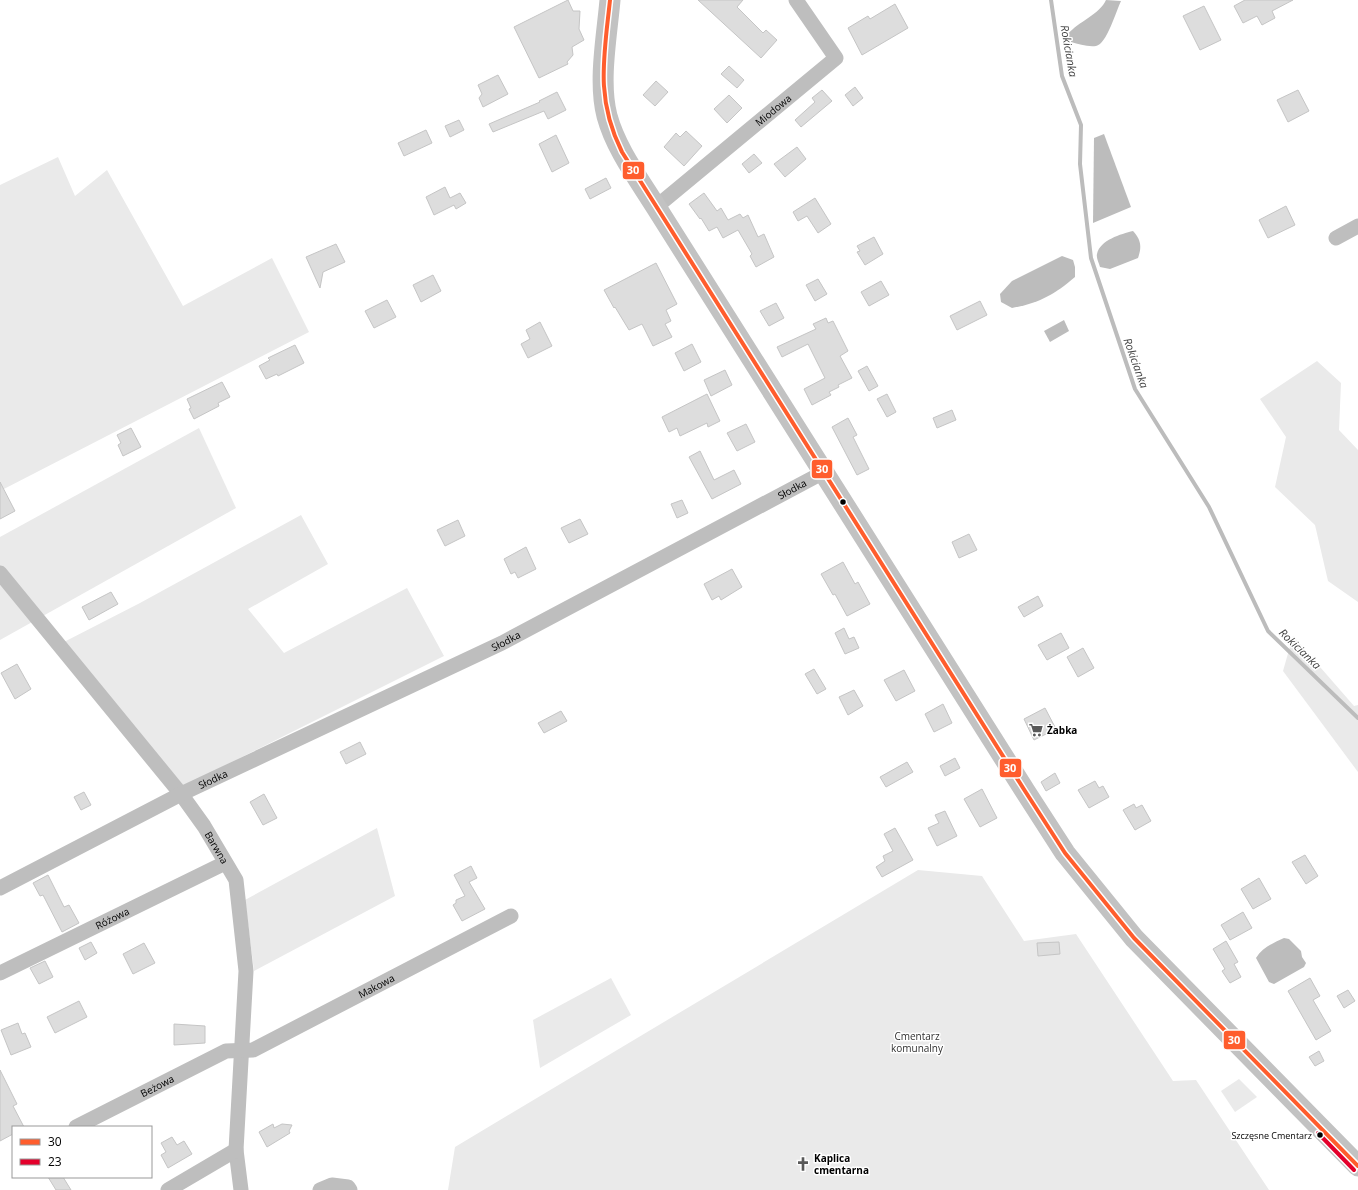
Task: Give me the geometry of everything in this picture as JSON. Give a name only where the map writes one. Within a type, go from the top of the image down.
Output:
[{"type":"street","points":[[610,0],[604,70],[606,115],[614,138],[656,207],[1065,853],[1134,938],[1358,1166]]},
{"type":"street","name":"Miodowa","points":[[656,207],[836,58],[796,0]]},
{"type":"street","points":[[1336,238],[1358,226]]},
{"type":"street","name":"Słodka","points":[[0,888],[181,794],[502,643],[824,472]]},
{"type":"street","name":"Barwna","points":[[0,573],[181,794],[204,826],[236,880],[246,971],[236,1150],[241,1190]]},
{"type":"street","name":"Różowa","points":[[0,973],[226,863]]},
{"type":"street","name":"Makowa","points":[[241,1051],[253,1050],[511,916]]},
{"type":"street","name":"Beżowa","points":[[78,1126],[226,1052],[241,1051]]},
{"type":"street","points":[[168,1190],[236,1150]]},
{"type":"street","points":[[320,1190],[332,1184],[348,1187],[350,1190]]},
{"type":"green space","points":[[58,157],[75,196],[107,170],[183,306],[272,258],[309,332],[0,491],[0,185]]},
{"type":"green space","points":[[1317,361],[1341,383],[1339,430],[1358,450],[1358,602],[1328,581],[1315,525],[1275,487],[1286,437],[1260,399]]},
{"type":"green space","points":[[199,428],[236,508],[0,640],[0,537]]},
{"type":"green space","points":[[301,515],[328,564],[248,609],[284,653],[407,588],[444,656],[184,786],[62,643],[140,603]]},
{"type":"green space","points":[[1293,636],[1354,706],[1358,705],[1358,772],[1283,671]]},
{"type":"green space","points":[[377,828],[395,896],[254,971],[245,900]]},
{"type":"green space","name":"Cmentarz komunalny","points":[[918,870],[982,876],[1024,941],[1076,934],[1173,1081],[1196,1080],[1269,1190],[448,1190],[455,1147]]},
{"type":"green space","points":[[611,978],[631,1015],[540,1068],[533,1020]]},
{"type":"green space","points":[[1239,1079],[1257,1097],[1235,1112],[1221,1091]]},
{"type":"shaded area","points":[[1106,0],[1121,1],[1104,40],[1096,46],[1086,46],[1071,42],[1068,34],[1099,10]]},
{"type":"shaded area","points":[[1104,134],[1131,207],[1093,223],[1094,138]]},
{"type":"shaded area","points":[[1133,231],[1138,237],[1140,243],[1138,258],[1110,269],[1100,267],[1097,256],[1102,245],[1112,238]]},
{"type":"shaded area","points":[[1062,256],[1073,260],[1075,277],[1053,293],[1030,304],[1012,308],[1001,302],[1000,294],[1012,281]]},
{"type":"shaded area","points":[[1064,320],[1069,331],[1050,342],[1044,331]]},
{"type":"shaded area","points":[[1284,938],[1289,939],[1301,951],[1302,957],[1306,963],[1304,967],[1274,984],[1269,982],[1256,958],[1258,954],[1272,944]]},
{"type":"building","points":[[568,0],[573,11],[580,11],[579,29],[584,40],[572,47],[573,55],[567,62],[568,64],[539,78],[514,27]]},
{"type":"building","points":[[698,0],[743,0],[737,7],[763,33],[766,30],[777,40],[761,58]]},
{"type":"building","points":[[1245,0],[1293,0],[1272,11],[1275,18],[1262,25],[1257,16],[1243,23],[1234,6]]},
{"type":"building","points":[[895,4],[908,28],[862,55],[848,28],[868,16],[870,19]]},
{"type":"building","points":[[1204,6],[1221,40],[1200,50],[1183,16]]},
{"type":"building","points":[[729,66],[744,80],[737,88],[721,74]]},
{"type":"building","points":[[498,75],[508,94],[483,107],[479,98],[482,94],[478,85]]},
{"type":"building","points":[[656,81],[668,92],[655,106],[643,95]]},
{"type":"building","points":[[855,87],[863,98],[853,106],[845,95]]},
{"type":"building","points":[[822,90],[832,101],[801,127],[795,120],[815,102],[812,98]]},
{"type":"building","points":[[1298,90],[1309,111],[1288,122],[1277,100]]},
{"type":"building","points":[[557,92],[566,110],[548,119],[544,111],[493,132],[489,124],[540,102],[539,101]]},
{"type":"building","points":[[729,95],[742,108],[727,123],[714,109]]},
{"type":"building","points":[[459,120],[464,130],[450,137],[445,126]]},
{"type":"building","points":[[426,130],[432,143],[404,156],[398,143]]},
{"type":"building","points":[[686,131],[702,146],[684,166],[664,147],[676,133],[680,137]]},
{"type":"building","points":[[556,135],[569,163],[552,172],[539,144]]},
{"type":"building","points":[[797,147],[806,159],[785,177],[774,164]]},
{"type":"building","points":[[754,154],[762,163],[749,173],[742,164]]},
{"type":"building","points":[[606,178],[611,188],[590,199],[585,189]]},
{"type":"building","points":[[445,187],[450,198],[460,193],[466,203],[456,209],[454,205],[434,215],[426,197]]},
{"type":"building","points":[[704,193],[717,211],[721,208],[728,220],[740,214],[743,218],[748,215],[758,237],[764,234],[774,257],[756,267],[750,256],[752,254],[738,230],[723,238],[717,227],[709,231],[701,218],[700,219],[689,204]]},
{"type":"building","points":[[815,198],[831,224],[818,233],[807,216],[798,221],[793,212]]},
{"type":"building","points":[[1286,206],[1295,225],[1268,238],[1259,220]]},
{"type":"building","points":[[874,237],[883,254],[865,265],[857,252],[860,251],[857,246]]},
{"type":"building","points":[[336,244],[345,262],[323,272],[320,288],[306,257]]},
{"type":"building","points":[[656,263],[677,304],[666,310],[671,321],[665,324],[672,337],[653,346],[642,324],[629,330],[604,290]]},
{"type":"building","points":[[433,275],[441,291],[421,302],[413,285]]},
{"type":"building","points":[[818,279],[827,294],[815,301],[806,285]]},
{"type":"building","points":[[881,281],[889,295],[869,306],[861,292]]},
{"type":"building","points":[[387,300],[396,317],[374,328],[365,311]]},
{"type":"building","points":[[980,301],[987,315],[957,330],[950,316]]},
{"type":"building","points":[[776,303],[784,318],[769,326],[760,311]]},
{"type":"building","points":[[826,318],[828,323],[833,321],[848,351],[840,356],[852,378],[838,385],[839,387],[829,392],[831,395],[812,405],[804,389],[825,378],[808,344],[782,357],[777,347],[816,329],[813,324]]},
{"type":"building","points":[[540,322],[552,346],[528,358],[521,344],[530,339],[526,330]]},
{"type":"building","points":[[692,344],[701,362],[684,371],[675,353]]},
{"type":"building","points":[[295,345],[304,363],[278,376],[277,374],[266,379],[259,366],[270,360],[268,358]]},
{"type":"building","points":[[867,366],[878,386],[869,391],[858,371]]},
{"type":"building","points":[[725,370],[732,385],[711,396],[704,380]]},
{"type":"building","points":[[222,382],[230,397],[218,403],[219,406],[194,419],[189,409],[191,408],[187,399]]},
{"type":"building","points":[[707,394],[720,421],[708,427],[707,423],[680,436],[677,428],[669,432],[662,417]]},
{"type":"building","points":[[887,394],[896,412],[887,417],[877,399]]},
{"type":"building","points":[[952,410],[956,420],[937,428],[933,418]]},
{"type":"building","points":[[848,418],[857,435],[853,437],[869,469],[857,475],[832,427]]},
{"type":"building","points":[[746,424],[755,442],[737,451],[727,433]]},
{"type":"building","points":[[131,428],[141,447],[123,456],[118,445],[121,443],[117,435]]},
{"type":"building","points":[[700,451],[714,480],[734,470],[741,484],[712,499],[689,457]]},
{"type":"building","points":[[0,482],[15,511],[0,519]]},
{"type":"building","points":[[682,500],[688,513],[677,518],[671,504]]},
{"type":"building","points":[[580,519],[588,534],[569,543],[561,528]]},
{"type":"building","points":[[458,520],[465,536],[445,546],[437,530]]},
{"type":"building","points":[[969,534],[977,550],[959,558],[952,542]]},
{"type":"building","points":[[526,547],[536,569],[518,578],[515,572],[511,574],[504,559]]},
{"type":"building","points":[[843,562],[855,584],[858,582],[870,604],[847,616],[835,594],[833,595],[821,574]]},
{"type":"building","points":[[732,569],[742,587],[721,600],[719,596],[712,600],[704,584]]},
{"type":"building","points":[[111,592],[118,604],[89,620],[82,607]]},
{"type":"building","points":[[1038,596],[1043,606],[1024,617],[1018,607]]},
{"type":"building","points":[[844,628],[849,639],[854,637],[859,648],[845,654],[835,633]]},
{"type":"building","points":[[1061,633],[1069,648],[1047,660],[1038,645]]},
{"type":"building","points":[[1083,648],[1094,668],[1078,677],[1067,657]]},
{"type":"building","points":[[17,664],[31,689],[15,699],[1,673]]},
{"type":"building","points":[[814,669],[826,689],[817,694],[805,674]]},
{"type":"building","points":[[904,670],[915,691],[896,701],[884,680]]},
{"type":"building","points":[[854,690],[863,706],[848,715],[839,697]]},
{"type":"building","points":[[943,704],[952,723],[934,732],[925,714]]},
{"type":"building","points":[[1045,708],[1056,729],[1034,740],[1024,719]]},
{"type":"building","points":[[561,711],[567,721],[544,733],[538,723]]},
{"type":"building","points":[[360,742],[366,754],[346,764],[340,752]]},
{"type":"building","points":[[955,758],[960,768],[945,776],[940,766]]},
{"type":"building","points":[[907,762],[913,772],[886,787],[880,777]]},
{"type":"building","points":[[1055,773],[1060,783],[1046,791],[1041,782]]},
{"type":"building","points":[[1095,781],[1099,788],[1103,786],[1109,797],[1089,808],[1078,790]]},
{"type":"building","points":[[982,789],[997,818],[980,827],[964,799]]},
{"type":"building","points":[[84,792],[91,805],[81,810],[74,797]]},
{"type":"building","points":[[264,794],[277,818],[263,825],[250,802]]},
{"type":"building","points":[[1134,804],[1136,808],[1142,805],[1151,821],[1135,830],[1123,810]]},
{"type":"building","points":[[945,811],[957,836],[937,846],[928,828],[939,823],[935,815]]},
{"type":"building","points":[[895,828],[913,860],[882,877],[876,867],[885,861],[883,856],[893,851],[884,834]]},
{"type":"building","points":[[1305,855],[1318,876],[1306,884],[1292,862]]},
{"type":"building","points":[[471,866],[477,878],[469,882],[485,909],[462,921],[453,905],[456,903],[456,900],[465,896],[454,875]]},
{"type":"building","points":[[48,875],[64,907],[69,905],[79,923],[62,932],[43,895],[40,896],[33,883]]},
{"type":"building","points":[[1259,878],[1271,899],[1253,909],[1241,889]]},
{"type":"building","points":[[1243,912],[1252,928],[1230,940],[1221,925]]},
{"type":"building","points":[[1226,941],[1238,962],[1234,964],[1241,977],[1230,983],[1222,971],[1225,969],[1213,949]]},
{"type":"building","points":[[91,942],[97,953],[85,960],[79,948]]},
{"type":"building","points":[[1059,942],[1060,954],[1038,956],[1037,943]]},
{"type":"building","points":[[144,943],[155,963],[133,974],[123,954]]},
{"type":"building","points":[[45,961],[53,977],[39,984],[30,968]]},
{"type":"building","points":[[1310,978],[1320,996],[1313,1000],[1331,1031],[1316,1040],[1288,991]]},
{"type":"building","points":[[1348,990],[1355,1001],[1344,1008],[1337,996]]},
{"type":"building","points":[[79,1001],[87,1017],[55,1033],[47,1017]]},
{"type":"building","points":[[18,1023],[22,1034],[25,1033],[31,1047],[11,1055],[1,1030]]},
{"type":"building","points":[[174,1024],[205,1026],[205,1043],[174,1045]]},
{"type":"building","points":[[1319,1051],[1324,1061],[1315,1066],[1309,1057]]},
{"type":"building","points":[[0,1070],[17,1104],[13,1106],[23,1126],[12,1126],[12,1135],[0,1141]]},
{"type":"building","points":[[273,1124],[274,1128],[282,1124],[292,1125],[289,1131],[290,1133],[267,1147],[259,1132]]},
{"type":"building","points":[[172,1137],[177,1145],[184,1141],[192,1154],[168,1168],[161,1155],[166,1152],[161,1143]]},
{"type":"building","points":[[49,1178],[64,1178],[71,1190],[56,1190]]},
{"type":"waterway","name":"Rokicianka","points":[[1051,0],[1062,76],[1081,125],[1080,164],[1091,258],[1135,389],[1209,507],[1268,631],[1358,718]]},
{"type":"transit line","name":"30","points":[[610,0],[604,59],[605,95],[613,132],[622,152],[1025,791],[1065,853],[1134,938],[1358,1166]]},
{"type":"transit line","name":"23","points":[[1318,1133],[1354,1170]]},
{"type":"place","name":"Żabka","points":[[1036,730]]},
{"type":"place","name":"Szczęsne Cmentarz","points":[[1320,1135]]},
{"type":"place","name":"Kaplica cmentarna","points":[[803,1164]]}]
